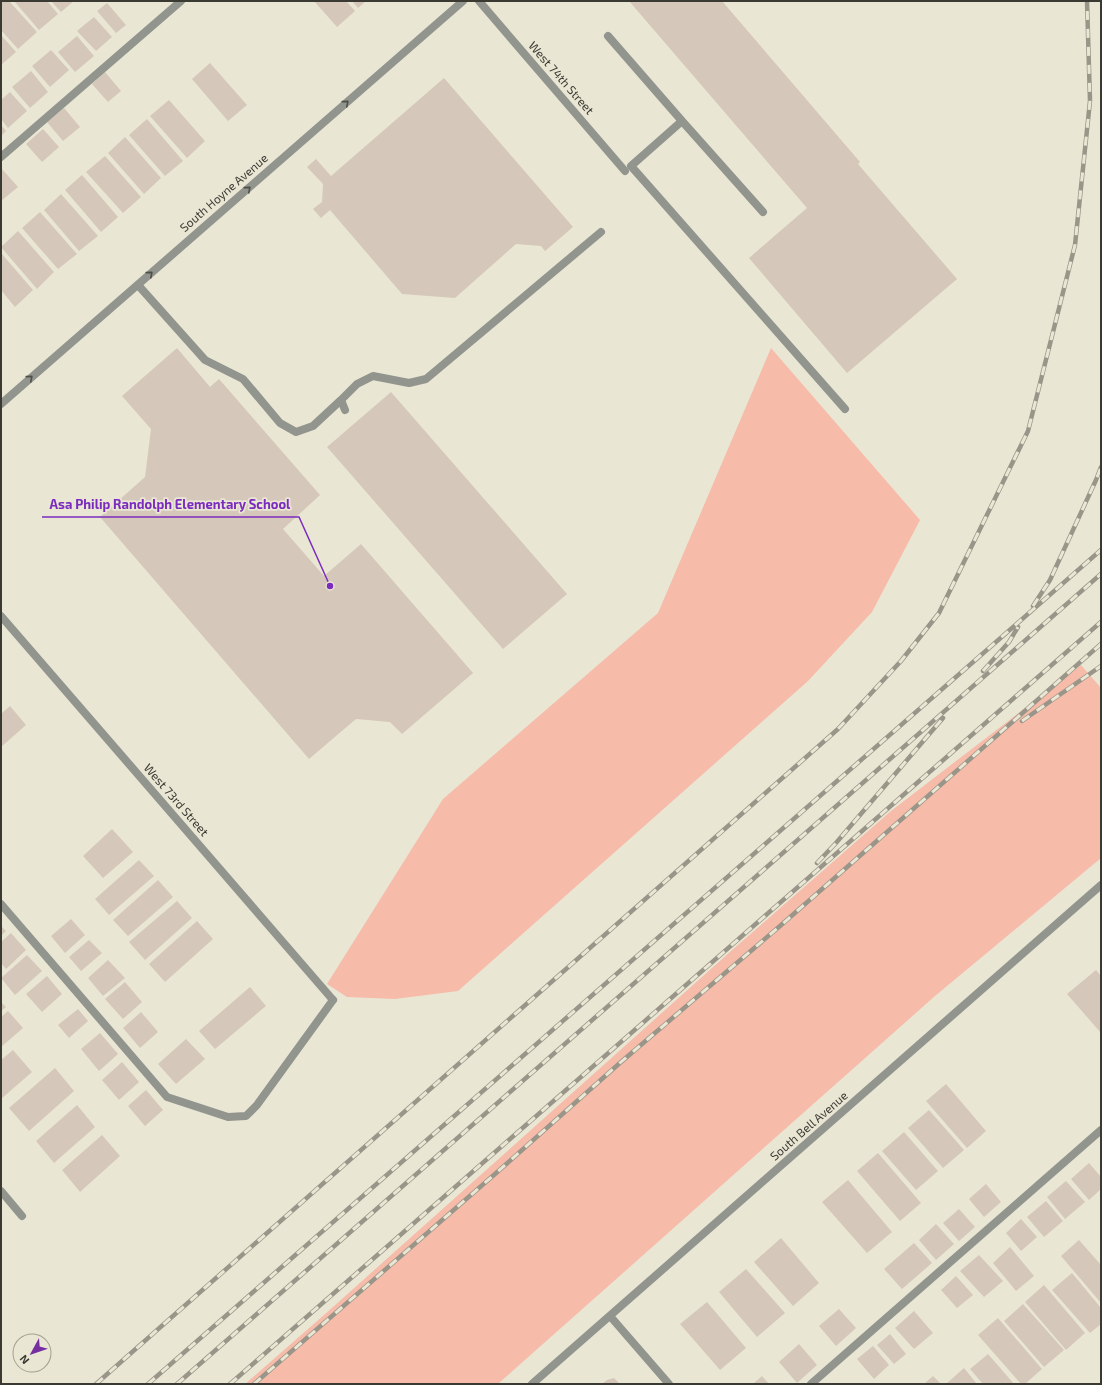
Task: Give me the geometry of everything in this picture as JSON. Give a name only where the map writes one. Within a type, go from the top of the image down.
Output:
[{"type":"street","points":[[1,157],[181,1]]},
{"type":"street","name":"South Hoyne Avenue","points":[[1,404],[463,1]]},
{"type":"street","name":"West 74th Street","points":[[479,1],[625,171]]},
{"type":"street","points":[[608,36],[762,212]]},
{"type":"street","points":[[682,122],[631,166],[845,408]]},
{"type":"street","points":[[138,285],[205,360],[243,379],[280,422],[296,432],[313,426],[357,384],[373,376],[409,384],[426,379],[600,232]]},
{"type":"street","points":[[341,400],[345,410]]},
{"type":"street","name":"West 73rd Street","points":[[1,616],[334,1000],[257,1106],[246,1116],[228,1116],[166,1097],[1,904]]},
{"type":"street","name":"South Bell Avenue","points":[[532,1384],[1101,885]]},
{"type":"street","points":[[811,1384],[1101,1130]]},
{"type":"street","points":[[1,1191],[22,1216]]},
{"type":"street","points":[[610,1316],[669,1384]]},
{"type":"shaded area","points":[[771,348],[920,520],[872,612],[808,681],[458,991],[395,999],[347,997],[327,984],[443,799],[658,613]]},
{"type":"shaded area","points":[[1081,665],[1101,688],[1101,858],[935,996],[498,1384],[245,1384],[731,951],[891,811]]},
{"type":"building","points":[[1,1],[9,1],[37,32],[18,49],[1,30]]},
{"type":"building","points":[[14,1],[47,1],[58,14],[39,30]]},
{"type":"building","points":[[51,1],[74,1],[61,12]]},
{"type":"building","points":[[314,1],[346,1],[355,11],[337,27]]},
{"type":"building","points":[[352,1],[366,1],[358,8]]},
{"type":"building","points":[[629,1],[722,1],[860,162],[858,164],[957,279],[847,373],[749,258],[807,208]]},
{"type":"building","points":[[107,3],[126,25],[116,33],[97,11]]},
{"type":"building","points":[[94,17],[112,37],[96,51],[77,31]]},
{"type":"building","points":[[1,35],[16,52],[1,65]]},
{"type":"building","points":[[77,36],[94,56],[75,72],[58,52]]},
{"type":"building","points":[[51,50],[69,70],[50,87],[32,66]]},
{"type":"building","points":[[210,63],[247,105],[228,121],[192,79]]},
{"type":"building","points":[[31,71],[48,92],[30,108],[12,87]]},
{"type":"building","points":[[105,72],[121,91],[108,102],[92,84]]},
{"type":"building","points":[[444,78],[573,227],[545,251],[541,246],[516,244],[455,298],[402,294],[330,210],[321,218],[313,209],[322,202],[323,184],[307,167],[316,159],[331,176]]},
{"type":"building","points":[[10,92],[27,111],[8,128],[1,119],[1,100]]},
{"type":"building","points":[[169,100],[205,141],[187,158],[150,116]]},
{"type":"building","points":[[64,108],[80,127],[63,141],[47,122]]},
{"type":"building","points":[[147,119],[183,161],[165,176],[129,135]]},
{"type":"building","points":[[1,125],[6,131],[1,136]]},
{"type":"building","points":[[43,129],[59,147],[42,162],[26,144]]},
{"type":"building","points":[[125,137],[161,178],[144,194],[108,153]]},
{"type":"building","points":[[105,156],[141,197],[123,213],[86,172]]},
{"type":"building","points":[[1,168],[18,187],[1,201]]},
{"type":"building","points":[[82,175],[118,217],[101,232],[65,190]]},
{"type":"building","points":[[61,194],[98,236],[79,251],[44,210]]},
{"type":"building","points":[[40,212],[77,254],[58,269],[22,228]]},
{"type":"building","points":[[18,231],[54,272],[37,289],[1,247]]},
{"type":"building","points":[[1,253],[33,290],[15,307],[1,290]]},
{"type":"building","points":[[177,348],[210,387],[219,379],[320,495],[283,529],[324,576],[361,544],[473,673],[402,734],[390,722],[356,719],[309,759],[100,517],[145,477],[151,429],[122,396]]},
{"type":"building","points":[[391,392],[567,594],[503,649],[327,447]]},
{"type":"building","points":[[10,706],[26,725],[1,747],[1,714]]},
{"type":"building","points":[[112,829],[133,852],[103,878],[83,856]]},
{"type":"building","points":[[139,860],[154,876],[109,915],[95,899]]},
{"type":"building","points":[[158,880],[173,897],[128,936],[113,920]]},
{"type":"building","points":[[177,901],[192,918],[145,960],[129,942]]},
{"type":"building","points":[[71,919],[85,935],[65,953],[51,936]]},
{"type":"building","points":[[197,921],[213,939],[165,982],[149,964]]},
{"type":"building","points":[[1,926],[6,931],[1,936]]},
{"type":"building","points":[[11,933],[26,950],[6,969],[1,963],[1,942]]},
{"type":"building","points":[[89,940],[102,953],[81,971],[69,957]]},
{"type":"building","points":[[27,955],[42,971],[15,995],[1,978]]},
{"type":"building","points":[[108,960],[125,978],[103,996],[88,978]]},
{"type":"building","points":[[1096,970],[1101,976],[1101,1033],[1067,994]]},
{"type":"building","points":[[47,976],[62,994],[42,1012],[26,994]]},
{"type":"building","points":[[125,982],[142,1002],[123,1019],[105,999]]},
{"type":"building","points":[[250,987],[266,1006],[215,1049],[199,1031]]},
{"type":"building","points":[[1,1002],[6,1007],[1,1011]]},
{"type":"building","points":[[78,1009],[88,1021],[69,1038],[58,1025]]},
{"type":"building","points":[[8,1011],[23,1028],[1,1047],[1,1017]]},
{"type":"building","points":[[141,1012],[158,1032],[140,1048],[123,1028]]},
{"type":"building","points":[[100,1033],[118,1054],[99,1071],[81,1049]]},
{"type":"building","points":[[186,1039],[205,1059],[176,1084],[158,1064]]},
{"type":"building","points":[[13,1050],[32,1072],[1,1099],[1,1060]]},
{"type":"building","points":[[122,1062],[139,1082],[119,1100],[102,1080]]},
{"type":"building","points":[[55,1068],[74,1091],[29,1131],[9,1108]]},
{"type":"building","points":[[946,1084],[986,1131],[967,1148],[926,1101]]},
{"type":"building","points":[[146,1090],[163,1110],[145,1126],[128,1106]]},
{"type":"building","points":[[77,1105],[95,1127],[54,1163],[36,1141]]},
{"type":"building","points":[[929,1110],[964,1150],[943,1168],[908,1128]]},
{"type":"building","points":[[904,1132],[938,1171],[916,1190],[882,1151]]},
{"type":"building","points":[[102,1135],[120,1156],[80,1192],[62,1170]]},
{"type":"building","points":[[878,1153],[921,1203],[900,1221],[857,1171]]},
{"type":"building","points":[[1089,1163],[1101,1177],[1101,1189],[1089,1200],[1071,1179]]},
{"type":"building","points":[[848,1180],[892,1232],[867,1253],[822,1202]]},
{"type":"building","points":[[1066,1181],[1085,1202],[1065,1219],[1047,1197]]},
{"type":"building","points":[[986,1184],[1001,1202],[984,1217],[969,1199]]},
{"type":"building","points":[[1046,1201],[1063,1221],[1044,1237],[1027,1217]]},
{"type":"building","points":[[959,1209],[975,1227],[959,1241],[943,1223]]},
{"type":"building","points":[[1021,1219],[1037,1237],[1021,1251],[1006,1233]]},
{"type":"building","points":[[936,1224],[954,1244],[936,1260],[919,1240]]},
{"type":"building","points":[[781,1238],[819,1283],[793,1306],[754,1262]]},
{"type":"building","points":[[1079,1240],[1101,1265],[1101,1303],[1061,1256]]},
{"type":"building","points":[[914,1243],[932,1263],[902,1289],[884,1269]]},
{"type":"building","points":[[1010,1247],[1034,1276],[1016,1291],[993,1263]]},
{"type":"building","points":[[979,1255],[1003,1281],[984,1297],[960,1271]]},
{"type":"building","points":[[746,1269],[785,1313],[757,1337],[719,1292]]},
{"type":"building","points":[[1072,1273],[1101,1308],[1101,1324],[1090,1333],[1052,1290]]},
{"type":"building","points":[[956,1276],[973,1295],[957,1308],[941,1290]]},
{"type":"building","points":[[1044,1285],[1085,1333],[1066,1350],[1025,1302]]},
{"type":"building","points":[[707,1302],[746,1348],[720,1370],[680,1324]]},
{"type":"building","points":[[1023,1304],[1064,1350],[1044,1367],[1004,1321]]},
{"type":"building","points":[[839,1309],[856,1328],[836,1346],[819,1326]]},
{"type":"building","points":[[914,1311],[933,1333],[914,1349],[895,1328]]},
{"type":"building","points":[[998,1318],[1042,1369],[1025,1384],[1021,1384],[978,1335]]},
{"type":"building","points":[[890,1334],[906,1354],[894,1364],[877,1345]]},
{"type":"building","points":[[799,1344],[817,1365],[797,1383],[779,1362]]},
{"type":"building","points":[[873,1346],[889,1365],[874,1379],[857,1359]]},
{"type":"building","points":[[988,1354],[1014,1384],[983,1384],[970,1369]]},
{"type":"building","points":[[964,1368],[977,1384],[946,1384]]},
{"type":"building","points":[[762,1376],[769,1384],[753,1384]]},
{"type":"building","points":[[933,1376],[941,1384],[924,1384]]},
{"type":"building","points":[[614,1378],[620,1384],[602,1384],[607,1380]]},
{"type":"railway","points":[[96,1384],[838,729],[901,661],[939,613],[1028,431],[1075,245],[1090,101],[1087,1]]},
{"type":"railway","points":[[1033,606],[1050,580],[1101,467]]},
{"type":"railway","points":[[148,1384],[1101,550]]},
{"type":"railway","points":[[177,1384],[1101,574]]},
{"type":"railway","points":[[230,1384],[1101,622]]},
{"type":"railway","points":[[983,671],[1009,642],[1018,627]]},
{"type":"railway","points":[[254,1384],[1101,644]]},
{"type":"railway","points":[[1022,721],[1101,666]]},
{"type":"railway","points":[[817,863],[836,843],[943,718]]},
{"type":"place","name":"Asa Philip Randolph Elementary School","points":[[330,586]]}]
